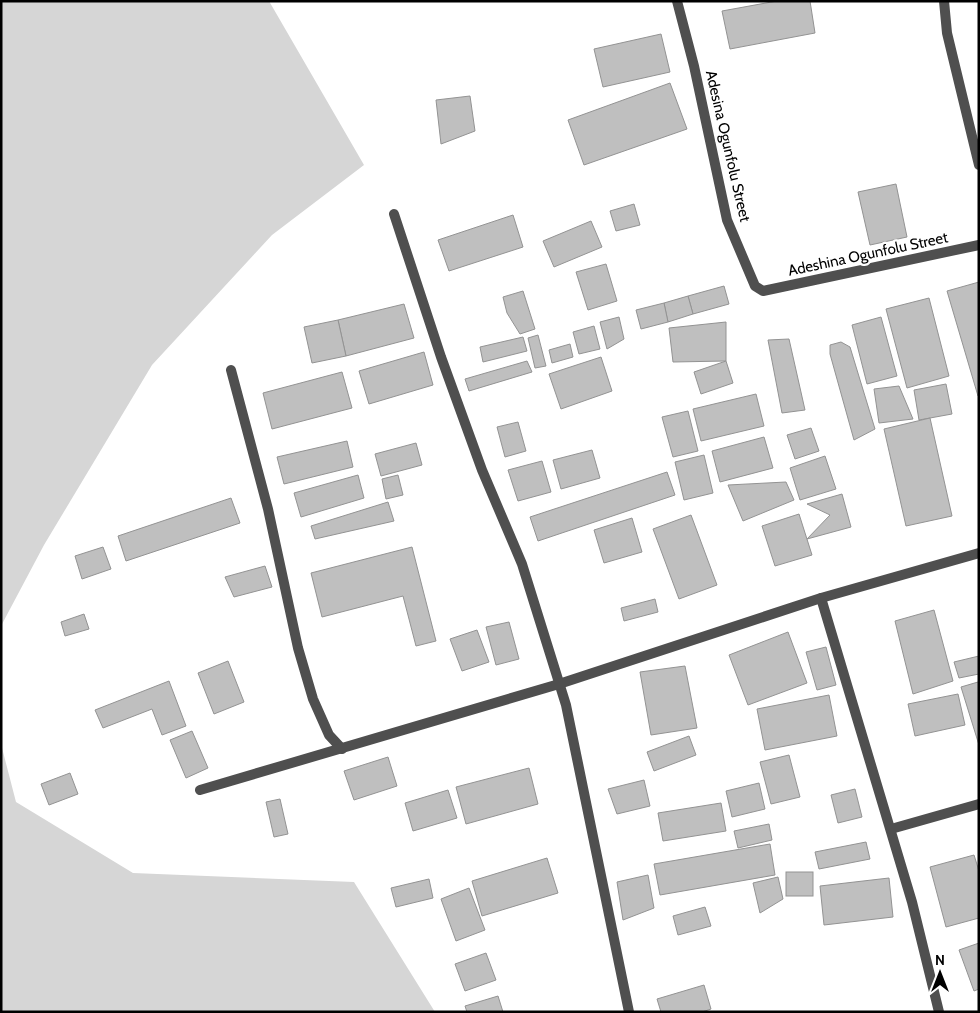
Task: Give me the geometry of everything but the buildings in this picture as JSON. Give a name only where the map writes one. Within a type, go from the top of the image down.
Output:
[{"type":"street","name":"Adesina Ogunfolu Street","points":[[677,1],[694,66],[727,220],[755,286],[763,291]]},
{"type":"street","points":[[944,1],[947,33],[979,165]]},
{"type":"street","points":[[394,214],[441,356],[482,470],[522,564],[566,705],[629,1012]]},
{"type":"street","name":"Adeshina Ogunfolu Street","points":[[763,291],[979,245]]},
{"type":"street","points":[[230,370],[268,509],[298,648],[313,699],[329,735],[342,749]]},
{"type":"street","points":[[200,790],[559,684],[821,598],[979,552]]},
{"type":"street","points":[[821,598],[912,902],[939,1012]]},
{"type":"street","points":[[891,829],[979,804]]},
{"type":"shaded area","points":[[1,1],[269,1],[364,165],[272,235],[152,365],[44,545],[1,626]]},
{"type":"shaded area","points":[[1,744],[16,802],[133,873],[354,882],[435,1012],[1,1012]]}]
